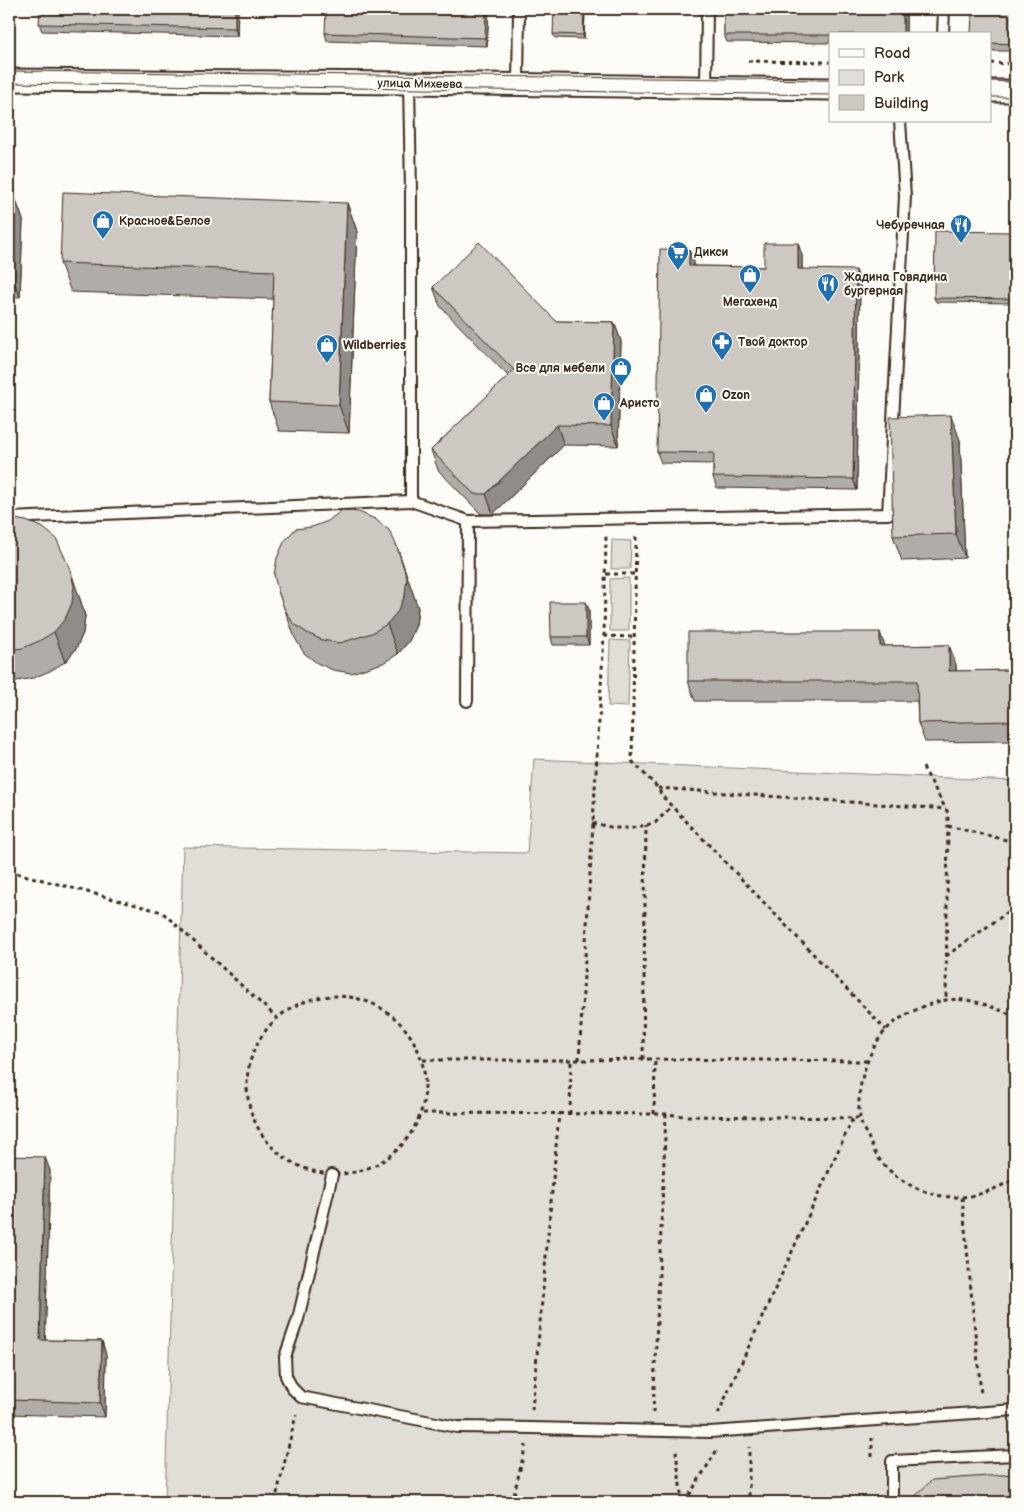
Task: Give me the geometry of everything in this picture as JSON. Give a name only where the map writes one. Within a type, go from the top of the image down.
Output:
[{"type":"street","name":"улица Михеева","points":[[9,80],[829,89]]},
{"type":"street","points":[[992,91],[1015,91]]},
{"type":"lane","points":[[518,85],[519,9]]},
{"type":"lane","points":[[706,87],[708,9]]},
{"type":"lane","points":[[943,32],[944,9]]},
{"type":"lane","points":[[409,83],[411,501]]},
{"type":"lane","points":[[9,518],[411,501],[468,521],[888,514],[905,196],[900,122]]},
{"type":"lane","points":[[467,701],[468,521]]},
{"type":"lane","points":[[332,1175],[298,1319],[286,1358],[286,1376],[292,1388],[301,1397],[457,1427],[710,1432],[1015,1410]]},
{"type":"lane","points":[[892,1502],[892,1461],[1015,1455]]},
{"type":"path","points":[[992,64],[1015,64]]},
{"type":"path","points":[[636,517],[632,761],[658,788],[663,797],[886,1030]]},
{"type":"path","points":[[579,1060],[604,636],[607,518]]},
{"type":"path","points":[[606,574],[635,574]]},
{"type":"path","points":[[604,636],[633,637]]},
{"type":"path","points":[[923,767],[948,813],[946,1000]]},
{"type":"path","points":[[658,788],[946,810]]},
{"type":"path","points":[[592,823],[615,828],[632,828],[655,823],[672,806]]},
{"type":"path","points":[[643,1058],[646,825]]},
{"type":"path","points":[[948,826],[1015,842]]},
{"type":"path","points":[[9,871],[162,912],[277,1018]]},
{"type":"path","points":[[946,956],[1015,907]]},
{"type":"path","points":[[332,995],[362,999],[389,1012],[410,1033],[423,1060],[427,1087],[422,1113],[408,1140],[387,1160],[359,1173],[332,1175],[300,1168],[275,1152],[256,1128],[247,1099],[248,1069],[258,1041],[277,1018],[303,1002],[332,995]]},
{"type":"path","points":[[1015,1019],[1012,1015],[980,1002],[946,1000],[914,1010],[886,1030],[867,1061],[859,1092],[860,1118],[877,1156],[899,1178],[927,1193],[958,1198],[988,1192],[1015,1179]]},
{"type":"path","points":[[423,1060],[643,1058],[867,1061]]},
{"type":"path","points":[[654,1114],[655,1059]]},
{"type":"path","points":[[570,1114],[571,1060]]},
{"type":"path","points":[[422,1113],[666,1114],[684,1116],[860,1118]]},
{"type":"path","points":[[512,1502],[531,1428],[559,1114]]},
{"type":"path","points":[[653,1430],[666,1114]]},
{"type":"path","points":[[710,1432],[853,1118]]},
{"type":"path","points":[[962,1197],[982,1412]]},
{"type":"path","points":[[275,1502],[301,1397]]},
{"type":"path","points":[[749,1429],[749,1496]]},
{"type":"path","points":[[673,1431],[684,1502]]},
{"type":"path","points":[[684,1502],[729,1431]]},
{"type":"green space","points":[[612,540],[631,541],[630,569],[611,569]]},
{"type":"green space","points":[[629,578],[629,631],[610,631],[610,579]]},
{"type":"green space","points":[[610,640],[630,641],[628,707],[608,706]]},
{"type":"green space","points":[[534,759],[1015,781],[1015,1502],[165,1502],[183,847],[527,853]]},
{"type":"building","points":[[40,9],[235,9],[235,28],[39,24]]},
{"type":"building","points":[[326,9],[486,9],[485,38],[325,33]]},
{"type":"building","points":[[554,9],[584,9],[583,35],[553,34]]},
{"type":"building","points":[[724,9],[903,9],[903,32],[829,32],[829,35],[724,35]]},
{"type":"building","points":[[972,9],[1015,9],[1015,44],[992,43],[992,32],[971,32]]},
{"type":"building","points":[[9,192],[13,192],[9,269]]},
{"type":"building","points":[[63,192],[347,203],[339,405],[269,402],[274,271],[60,263]]},
{"type":"building","points":[[935,231],[1015,232],[1015,299],[934,298]]},
{"type":"building","points":[[479,242],[556,321],[614,322],[611,426],[557,425],[486,494],[474,494],[431,450],[514,370],[433,287]]},
{"type":"building","points":[[764,243],[798,243],[798,269],[856,270],[853,479],[713,477],[714,453],[657,452],[660,249],[689,250],[689,266],[764,267]]},
{"type":"building","points":[[951,415],[956,534],[893,536],[890,417]]},
{"type":"building","points":[[342,510],[359,512],[375,519],[389,530],[396,544],[407,578],[405,595],[398,611],[387,624],[372,633],[340,643],[322,640],[307,633],[293,623],[284,608],[274,575],[277,558],[284,542],[295,529],[312,527],[328,521]]},
{"type":"building","points":[[9,518],[26,521],[42,527],[56,538],[70,569],[74,586],[72,603],[65,619],[54,632],[23,648],[9,650]]},
{"type":"building","points":[[550,602],[586,602],[586,637],[551,637]]},
{"type":"building","points":[[688,632],[880,632],[880,646],[949,645],[949,671],[1015,670],[1015,721],[918,723],[917,681],[688,681]]},
{"type":"building","points":[[9,1156],[45,1157],[40,1340],[102,1341],[100,1403],[9,1400]]},
{"type":"building","points":[[1015,1474],[1015,1502],[909,1502],[932,1480]]},
{"type":"tram line","points":[[9,71],[829,80]]},
{"type":"tram line","points":[[992,81],[1015,82]]},
{"type":"tram line","points":[[9,83],[829,95]]},
{"type":"tram line","points":[[992,97],[1015,97]]},
{"type":"place","name":"Красное&Белое","points":[[103,240]]},
{"type":"place","name":"Чебуречная","points":[[961,244]]},
{"type":"place","name":"Дикси","points":[[678,271]]},
{"type":"place","name":"Мегахенд","points":[[750,294]]},
{"type":"place","name":"Жадина Говядина бургерная","points":[[828,303]]},
{"type":"place","name":"Твой доктор","points":[[722,361]]},
{"type":"place","name":"Wildberries","points":[[327,364]]},
{"type":"place","name":"Все для мебели","points":[[621,387]]},
{"type":"place","name":"Ozon","points":[[706,414]]},
{"type":"place","name":"Аристо","points":[[604,422]]}]
